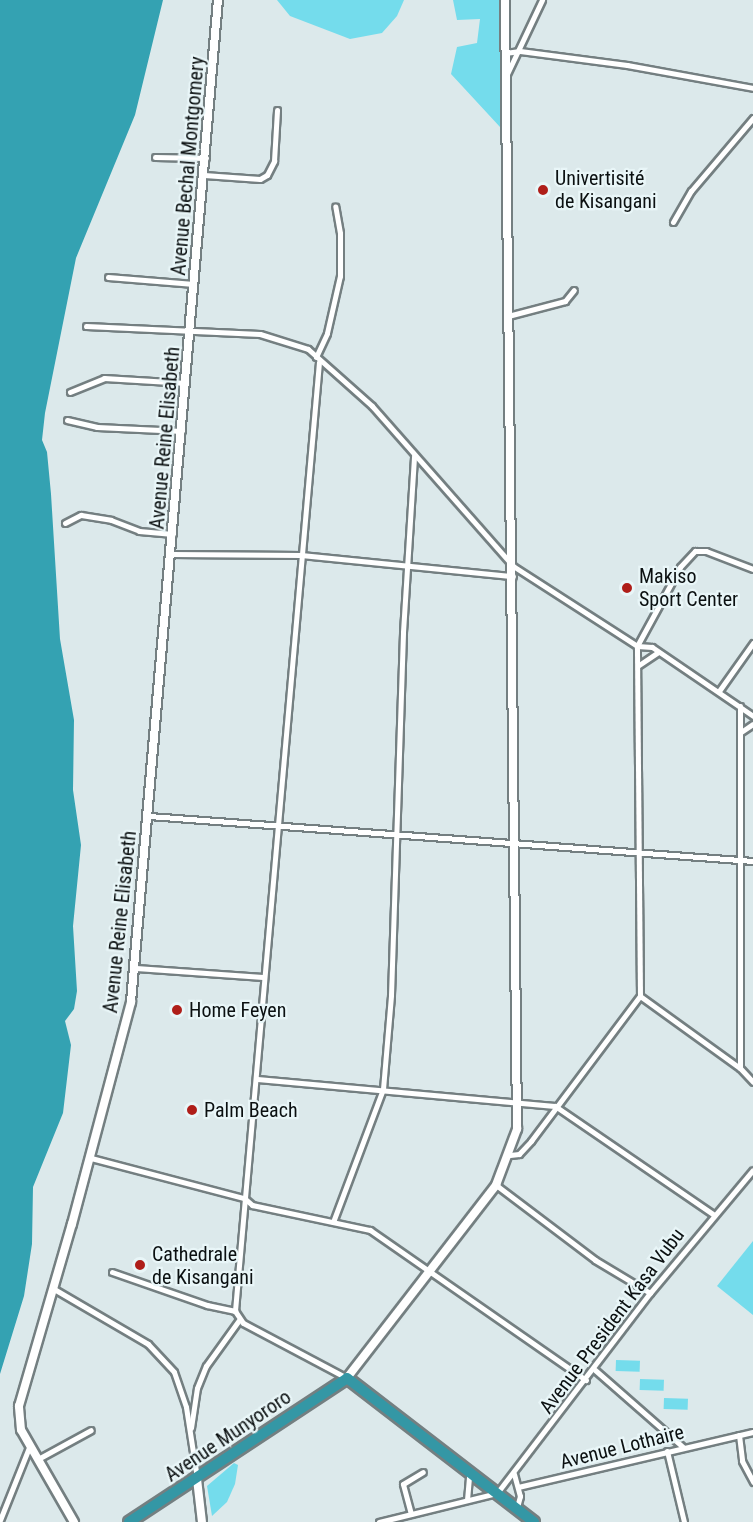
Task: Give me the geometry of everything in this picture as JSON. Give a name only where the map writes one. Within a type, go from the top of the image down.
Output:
[{"type":"highway","points":[[347,1378],[534,1522]]},
{"type":"highway","name":"Avenue Munyororo","points":[[129,1522],[347,1378]]},
{"type":"street","name":"Avenue Bechal Montgomery","points":[[191,334],[218,0]]},
{"type":"street","points":[[335,206],[340,233],[339,284],[318,360],[236,1311],[239,1320],[347,1378],[496,1185],[510,1155],[518,1104],[505,0]]},
{"type":"street","points":[[505,77],[520,51],[542,0]]},
{"type":"street","points":[[505,53],[520,51],[712,78],[753,88]]},
{"type":"street","points":[[204,175],[260,179],[267,175],[274,161],[277,110]]},
{"type":"street","points":[[673,222],[691,191],[753,118]]},
{"type":"street","points":[[155,157],[206,158]]},
{"type":"street","points":[[108,277],[194,284]]},
{"type":"street","points":[[508,316],[565,301],[574,290]]},
{"type":"street","points":[[86,326],[191,334],[260,334],[300,345],[372,406],[513,566],[637,645],[658,652],[753,716]]},
{"type":"street","name":"Avenue Reine Elisabeth","points":[[74,1522],[21,1430],[19,1406],[91,1158],[129,1013],[149,816],[191,334]]},
{"type":"street","points":[[70,392],[104,378],[186,382]]},
{"type":"street","points":[[67,420],[98,427],[182,431]]},
{"type":"street","points":[[333,1222],[383,1089],[414,455]]},
{"type":"street","points":[[65,523],[81,515],[111,520],[139,531],[173,534]]},
{"type":"street","points":[[510,1155],[519,1154],[531,1141],[555,1106],[640,996],[639,665],[637,645],[680,567],[695,551],[706,551],[753,569]]},
{"type":"street","points":[[172,554],[301,555],[513,576]]},
{"type":"street","points":[[719,691],[753,643]]},
{"type":"street","points":[[639,665],[658,652]]},
{"type":"street","points":[[740,706],[740,1068]]},
{"type":"street","points":[[741,732],[753,724]]},
{"type":"street","points":[[149,816],[753,861]]},
{"type":"street","points":[[135,968],[264,976]]},
{"type":"street","points":[[640,996],[740,1068],[753,1082]]},
{"type":"street","points":[[257,1080],[383,1089],[555,1106],[713,1214]]},
{"type":"street","points":[[91,1158],[244,1198],[252,1205],[370,1230],[586,1380]]},
{"type":"street","name":"Avenue President Kasa Vubu","points":[[497,1493],[595,1370],[650,1293],[713,1214],[753,1170]]},
{"type":"street","points":[[496,1185],[595,1260],[650,1293]]},
{"type":"street","points":[[112,1272],[207,1305],[236,1311]]},
{"type":"street","points":[[54,1289],[148,1344],[162,1357],[179,1379],[190,1433],[202,1522]]},
{"type":"street","points":[[190,1433],[197,1388],[206,1366],[239,1320]]},
{"type":"street","points":[[595,1370],[683,1447]]},
{"type":"street","points":[[38,1459],[90,1430]]},
{"type":"street","name":"Avenue Lothaire","points":[[518,1487],[753,1432]]},
{"type":"street","points":[[739,1435],[742,1461],[753,1482]]},
{"type":"street","points":[[0,1520],[30,1444]]},
{"type":"street","points":[[667,1451],[684,1522]]},
{"type":"street","points":[[467,1500],[471,1482],[468,1471]]},
{"type":"street","points":[[411,1514],[403,1484],[423,1472]]},
{"type":"street","points":[[514,1474],[518,1487],[517,1508]]},
{"type":"street","points":[[379,1522],[497,1493]]},
{"type":"shaded area","points":[[0,0],[163,0],[135,115],[76,258],[45,413],[42,440],[47,452],[51,494],[60,639],[74,720],[73,790],[81,845],[73,926],[77,991],[74,1009],[65,1021],[71,1045],[63,1113],[33,1187],[32,1244],[24,1296],[0,1374]]},
{"type":"shaded area","points":[[277,0],[404,0],[397,16],[382,33],[350,39],[290,16]]},
{"type":"shaded area","points":[[453,0],[504,0],[500,127],[451,74],[457,47],[477,43],[480,19],[457,20]]},
{"type":"shaded area","points":[[753,1241],[753,1315],[717,1286]]},
{"type":"shaded area","points":[[616,1360],[640,1361],[640,1372],[616,1371]]},
{"type":"shaded area","points":[[640,1379],[664,1380],[664,1391],[640,1390]]},
{"type":"shaded area","points":[[664,1398],[688,1399],[688,1410],[664,1409]]},
{"type":"shaded area","points":[[234,1463],[238,1465],[235,1484],[227,1502],[212,1516],[207,1486]]},
{"type":"place","name":"Univertisité de Kisangani","points":[[543,190]]},
{"type":"place","name":"Makiso Sport Center","points":[[627,588]]},
{"type":"place","name":"Home Feyen","points":[[177,1010]]},
{"type":"place","name":"Palm Beach","points":[[192,1110]]},
{"type":"place","name":"Cathedrale de Kisangani","points":[[140,1265]]}]
